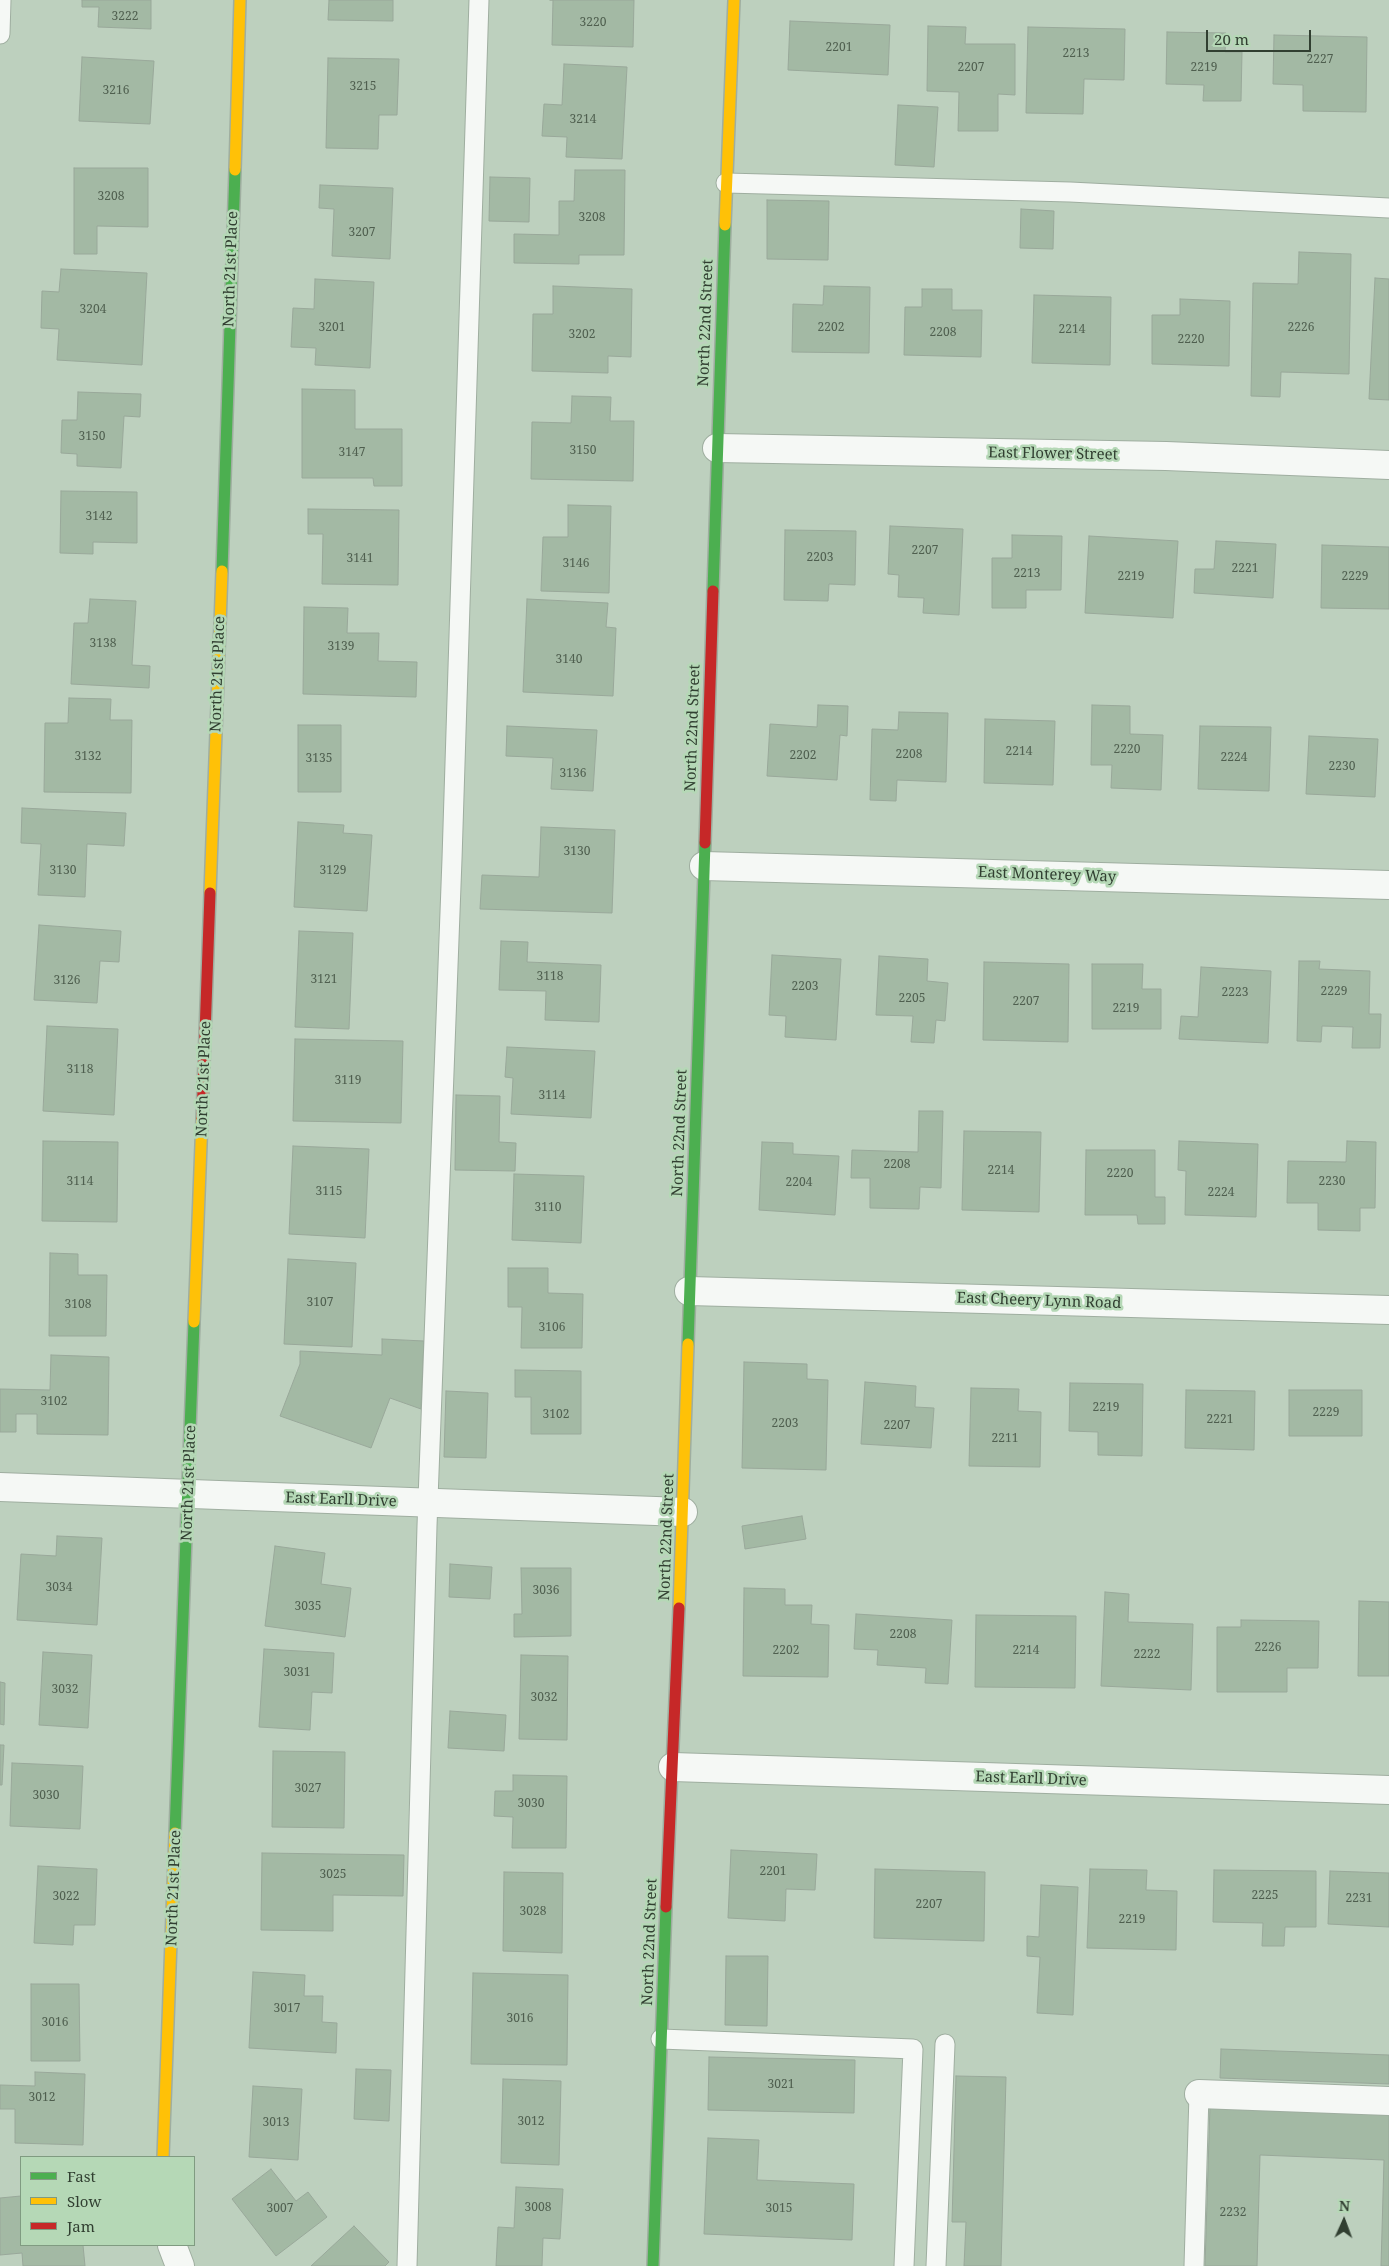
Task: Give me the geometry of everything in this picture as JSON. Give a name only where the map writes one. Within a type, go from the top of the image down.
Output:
[{"type":"street","name":"North 21st Place","points":[[163,2156],[219,659],[240,0]]},
{"type":"street","name":"North 22nd Street","points":[[654,2266],[661,2040],[683,1512],[717,448],[734,0]]},
{"type":"street","name":"East Flower Street","points":[[717,448],[1166,456],[1389,465]]},
{"type":"street","name":"East Monterey Way","points":[[704,866],[1389,884]]},
{"type":"street","name":"East Cheery Lynn Road","points":[[689,1291],[1389,1310]]},
{"type":"street","name":"East Earll Drive","points":[[0,1486],[189,1495],[683,1512]]},
{"type":"street","name":"East Earll Drive","points":[[673,1766],[1389,1790]]},
{"type":"street","points":[[1199,2094],[1389,2101]]},
{"type":"street","points":[[172,2246],[180,2266]]},
{"type":"lane","points":[[0,34],[1,0]]},
{"type":"lane","points":[[407,2266],[427,1503],[452,859],[480,0]]},
{"type":"lane","points":[[726,183],[1070,192],[1389,208]]},
{"type":"lane","points":[[661,2040],[913,2050],[904,2266]]},
{"type":"lane","points":[[936,2266],[945,2044]]},
{"type":"lane","points":[[1194,2266],[1199,2094]]},
{"type":"building","points":[[82,0],[151,0],[151,29],[98,27],[99,7],[82,7]]},
{"type":"building","points":[[329,0],[393,0],[393,21],[328,20]]},
{"type":"building","points":[[553,0],[634,0],[633,47],[552,45]]},
{"type":"building","points":[[790,21],[890,25],[888,75],[788,70]]},
{"type":"building","points":[[928,26],[966,27],[965,44],[1015,44],[1015,95],[998,94],[998,131],[958,131],[959,92],[927,91]]},
{"type":"building","points":[[1028,27],[1125,29],[1124,80],[1084,79],[1083,114],[1026,113]]},
{"type":"building","points":[[1167,32],[1226,33],[1225,52],[1242,52],[1241,101],[1203,101],[1204,85],[1166,84]]},
{"type":"building","points":[[1274,35],[1367,37],[1366,112],[1303,111],[1303,85],[1273,84]]},
{"type":"building","points":[[82,57],[154,61],[150,124],[79,121]]},
{"type":"building","points":[[328,58],[399,59],[397,115],[379,115],[378,149],[326,148]]},
{"type":"building","points":[[564,64],[627,67],[622,159],[566,157],[567,137],[542,136],[544,104],[562,105]]},
{"type":"building","points":[[898,105],[938,107],[934,167],[895,165]]},
{"type":"building","points":[[74,168],[148,168],[148,227],[97,226],[97,254],[74,254]]},
{"type":"building","points":[[575,170],[625,170],[624,255],[579,255],[579,264],[514,263],[514,234],[559,235],[559,201],[574,201]]},
{"type":"building","points":[[490,177],[530,178],[529,222],[489,221]]},
{"type":"building","points":[[320,185],[393,188],[390,259],[332,256],[334,209],[319,208]]},
{"type":"building","points":[[767,200],[829,201],[828,260],[767,259]]},
{"type":"building","points":[[1021,209],[1054,211],[1053,249],[1020,248]]},
{"type":"building","points":[[1299,252],[1351,254],[1349,374],[1281,372],[1280,397],[1251,396],[1253,283],[1298,284]]},
{"type":"building","points":[[61,269],[147,273],[142,365],[57,360],[59,329],[41,328],[42,291],[59,292]]},
{"type":"building","points":[[1375,278],[1389,279],[1389,400],[1369,399]]},
{"type":"building","points":[[315,279],[374,282],[370,368],[315,365],[316,348],[291,347],[293,308],[314,309]]},
{"type":"building","points":[[553,286],[632,289],[631,357],[608,356],[608,373],[532,371],[533,314],[553,314]]},
{"type":"building","points":[[824,286],[870,287],[869,353],[792,352],[793,304],[823,305]]},
{"type":"building","points":[[922,289],[952,289],[952,310],[982,310],[981,357],[904,355],[905,307],[922,307]]},
{"type":"building","points":[[1034,295],[1111,297],[1110,365],[1032,363]]},
{"type":"building","points":[[1180,299],[1230,301],[1229,366],[1152,364],[1152,315],[1180,315]]},
{"type":"building","points":[[302,389],[355,390],[355,429],[402,429],[402,486],[374,486],[373,478],[302,478]]},
{"type":"building","points":[[78,392],[141,394],[140,417],[124,416],[121,468],[77,466],[77,454],[61,453],[62,420],[77,420]]},
{"type":"building","points":[[572,396],[611,397],[610,421],[634,421],[633,481],[531,479],[532,422],[571,423]]},
{"type":"building","points":[[61,491],[137,492],[137,543],[93,542],[93,554],[60,553]]},
{"type":"building","points":[[568,505],[611,506],[609,593],[541,591],[543,537],[568,537]]},
{"type":"building","points":[[308,509],[399,510],[398,585],[322,584],[323,534],[308,534]]},
{"type":"building","points":[[890,526],[963,529],[959,615],[923,613],[924,598],[898,597],[899,575],[888,574]]},
{"type":"building","points":[[785,530],[856,531],[855,585],[829,584],[828,601],[784,600]]},
{"type":"building","points":[[1012,535],[1062,536],[1061,590],[1026,590],[1026,608],[992,608],[992,558],[1012,558]]},
{"type":"building","points":[[1089,536],[1178,541],[1173,618],[1085,613]]},
{"type":"building","points":[[1216,541],[1276,544],[1273,598],[1194,593],[1195,569],[1214,569]]},
{"type":"building","points":[[1322,545],[1389,547],[1389,609],[1321,608]]},
{"type":"building","points":[[90,599],[136,601],[132,665],[150,666],[149,688],[71,684],[74,623],[88,623]]},
{"type":"building","points":[[527,599],[608,603],[606,627],[616,628],[613,696],[523,692]]},
{"type":"building","points":[[304,607],[348,608],[347,633],[379,633],[378,661],[417,662],[416,697],[303,694]]},
{"type":"building","points":[[69,698],[111,699],[110,720],[132,720],[131,793],[44,792],[45,723],[68,723]]},
{"type":"building","points":[[818,705],[848,706],[847,736],[840,735],[837,780],[767,776],[770,724],[817,727]]},
{"type":"building","points":[[1092,705],[1130,706],[1130,734],[1163,735],[1161,790],[1111,788],[1112,765],[1091,765]]},
{"type":"building","points":[[899,712],[948,713],[946,782],[897,780],[896,801],[870,800],[872,729],[898,730]]},
{"type":"building","points":[[985,719],[1055,721],[1053,785],[984,783]]},
{"type":"building","points":[[298,725],[341,725],[341,792],[298,792]]},
{"type":"building","points":[[507,726],[597,730],[593,791],[551,789],[553,758],[506,756]]},
{"type":"building","points":[[1200,726],[1271,727],[1269,791],[1198,789]]},
{"type":"building","points":[[1309,736],[1378,739],[1375,797],[1306,794]]},
{"type":"building","points":[[22,808],[126,813],[124,846],[87,844],[85,897],[38,895],[41,844],[21,843]]},
{"type":"building","points":[[298,822],[344,825],[343,833],[372,835],[367,911],[294,907]]},
{"type":"building","points":[[541,827],[615,830],[612,913],[480,909],[482,875],[539,877]]},
{"type":"building","points":[[39,925],[121,931],[119,962],[100,961],[97,1003],[34,1000]]},
{"type":"building","points":[[299,931],[353,933],[349,1029],[295,1027]]},
{"type":"building","points":[[501,941],[528,942],[527,962],[601,965],[599,1022],[545,1020],[546,991],[499,990]]},
{"type":"building","points":[[772,955],[841,959],[836,1040],[785,1037],[786,1016],[769,1015]]},
{"type":"building","points":[[879,956],[928,959],[927,981],[948,983],[945,1021],[936,1020],[934,1043],[911,1042],[913,1016],[876,1015]]},
{"type":"building","points":[[1299,961],[1320,961],[1319,969],[1370,971],[1369,1014],[1381,1014],[1380,1048],[1352,1048],[1353,1027],[1322,1026],[1321,1042],[1297,1041]]},
{"type":"building","points":[[984,962],[1069,964],[1068,1042],[983,1040]]},
{"type":"building","points":[[1092,964],[1143,964],[1142,989],[1161,989],[1161,1029],[1092,1029]]},
{"type":"building","points":[[1201,967],[1271,971],[1268,1043],[1179,1039],[1181,1016],[1198,1017]]},
{"type":"building","points":[[47,1026],[118,1029],[114,1115],[43,1111]]},
{"type":"building","points":[[295,1039],[403,1041],[401,1123],[293,1121]]},
{"type":"building","points":[[507,1047],[595,1051],[591,1118],[511,1114],[513,1078],[505,1077]]},
{"type":"building","points":[[456,1095],[500,1096],[499,1142],[516,1143],[515,1171],[455,1170]]},
{"type":"building","points":[[919,1111],[943,1111],[941,1188],[920,1187],[919,1209],[870,1208],[870,1178],[851,1178],[852,1150],[918,1152]]},
{"type":"building","points":[[964,1131],[1041,1132],[1039,1212],[962,1210]]},
{"type":"building","points":[[43,1141],[118,1142],[117,1222],[42,1221]]},
{"type":"building","points":[[1179,1141],[1258,1144],[1256,1217],[1185,1215],[1186,1171],[1178,1170]]},
{"type":"building","points":[[1347,1141],[1376,1142],[1375,1208],[1360,1208],[1360,1231],[1318,1230],[1318,1203],[1287,1203],[1288,1161],[1346,1162]]},
{"type":"building","points":[[762,1142],[793,1143],[793,1154],[839,1156],[835,1215],[759,1210]]},
{"type":"building","points":[[293,1146],[369,1149],[365,1238],[289,1234]]},
{"type":"building","points":[[1086,1150],[1155,1150],[1155,1197],[1165,1197],[1165,1224],[1138,1224],[1137,1215],[1085,1215]]},
{"type":"building","points":[[514,1174],[584,1176],[581,1243],[512,1240]]},
{"type":"building","points":[[50,1253],[78,1254],[78,1275],[107,1275],[106,1336],[49,1336]]},
{"type":"building","points":[[288,1259],[356,1263],[352,1347],[284,1344]]},
{"type":"building","points":[[508,1268],[548,1268],[548,1293],[583,1294],[582,1348],[521,1348],[522,1307],[508,1307]]},
{"type":"building","points":[[382,1339],[424,1341],[421,1409],[390,1398],[371,1448],[280,1416],[300,1364],[300,1351],[382,1355]]},
{"type":"building","points":[[51,1355],[109,1357],[108,1435],[37,1434],[37,1414],[16,1414],[16,1432],[0,1432],[0,1389],[50,1390]]},
{"type":"building","points":[[744,1362],[807,1364],[807,1379],[828,1380],[826,1470],[742,1468]]},
{"type":"building","points":[[515,1370],[581,1371],[581,1434],[531,1434],[531,1397],[515,1397]]},
{"type":"building","points":[[865,1382],[916,1386],[915,1407],[934,1408],[931,1448],[861,1444]]},
{"type":"building","points":[[1070,1383],[1143,1384],[1142,1456],[1098,1455],[1098,1432],[1069,1431]]},
{"type":"building","points":[[971,1388],[1019,1389],[1018,1411],[1041,1412],[1040,1467],[969,1466]]},
{"type":"building","points":[[1186,1390],[1255,1391],[1254,1450],[1185,1448]]},
{"type":"building","points":[[1289,1390],[1362,1390],[1362,1436],[1289,1436]]},
{"type":"building","points":[[446,1391],[488,1393],[486,1458],[444,1457]]},
{"type":"building","points":[[802,1516],[806,1539],[745,1549],[742,1526]]},
{"type":"building","points":[[57,1536],[102,1538],[97,1625],[17,1620],[21,1554],[56,1556]]},
{"type":"building","points":[[275,1546],[325,1553],[321,1584],[351,1588],[345,1637],[265,1626]]},
{"type":"building","points":[[450,1564],[492,1567],[490,1599],[449,1597]]},
{"type":"building","points":[[521,1568],[571,1568],[571,1636],[514,1637],[514,1614],[522,1614]]},
{"type":"building","points":[[744,1588],[785,1589],[785,1605],[812,1605],[811,1624],[829,1625],[828,1677],[743,1676]]},
{"type":"building","points":[[1105,1592],[1129,1594],[1128,1622],[1193,1624],[1191,1690],[1101,1686]]},
{"type":"building","points":[[1359,1601],[1389,1602],[1389,1676],[1358,1676]]},
{"type":"building","points":[[856,1614],[952,1620],[948,1684],[925,1683],[926,1668],[877,1665],[878,1650],[854,1649]]},
{"type":"building","points":[[976,1615],[1076,1616],[1075,1688],[975,1687]]},
{"type":"building","points":[[1241,1620],[1319,1621],[1318,1668],[1287,1668],[1287,1692],[1217,1692],[1217,1627],[1241,1627]]},
{"type":"building","points":[[264,1649],[334,1653],[332,1693],[312,1692],[310,1730],[259,1727]]},
{"type":"building","points":[[43,1652],[92,1655],[88,1728],[39,1725]]},
{"type":"building","points":[[521,1655],[568,1656],[567,1740],[519,1739]]},
{"type":"building","points":[[0,1682],[5,1683],[4,1725],[0,1724]]},
{"type":"building","points":[[450,1711],[506,1715],[504,1751],[448,1748]]},
{"type":"building","points":[[0,1745],[4,1745],[2,1785],[0,1785]]},
{"type":"building","points":[[273,1751],[345,1752],[344,1828],[272,1827]]},
{"type":"building","points":[[12,1763],[83,1766],[80,1829],[10,1826]]},
{"type":"building","points":[[513,1775],[567,1776],[566,1848],[512,1848],[513,1817],[494,1816],[495,1791],[513,1791]]},
{"type":"building","points":[[731,1850],[817,1854],[815,1890],[786,1889],[785,1921],[728,1918]]},
{"type":"building","points":[[262,1853],[404,1855],[403,1896],[333,1895],[333,1931],[261,1930]]},
{"type":"building","points":[[38,1866],[97,1869],[95,1925],[74,1925],[73,1945],[34,1943]]},
{"type":"building","points":[[875,1869],[985,1872],[984,1941],[874,1938]]},
{"type":"building","points":[[1090,1869],[1147,1870],[1146,1890],[1177,1891],[1176,1950],[1087,1948]]},
{"type":"building","points":[[1214,1870],[1316,1871],[1316,1927],[1285,1927],[1284,1946],[1262,1946],[1263,1923],[1213,1922]]},
{"type":"building","points":[[1330,1871],[1389,1873],[1389,1927],[1328,1924]]},
{"type":"building","points":[[504,1872],[563,1873],[562,1953],[503,1951]]},
{"type":"building","points":[[1041,1885],[1078,1887],[1073,2015],[1037,2013],[1040,1957],[1027,1956],[1027,1936],[1039,1937]]},
{"type":"building","points":[[726,1956],[768,1956],[767,2026],[725,2025]]},
{"type":"building","points":[[253,1972],[305,1975],[304,1996],[323,1996],[322,2022],[337,2023],[336,2053],[249,2048]]},
{"type":"building","points":[[473,1973],[568,1975],[567,2065],[471,2064]]},
{"type":"building","points":[[31,1984],[79,1984],[80,2061],[31,2061]]},
{"type":"building","points":[[1221,2049],[1389,2055],[1389,2084],[1220,2078]]},
{"type":"building","points":[[709,2057],[855,2060],[854,2113],[708,2110]]},
{"type":"building","points":[[356,2069],[391,2070],[389,2121],[354,2119]]},
{"type":"building","points":[[35,2072],[85,2074],[83,2145],[15,2143],[15,2109],[0,2109],[0,2085],[35,2086]]},
{"type":"building","points":[[956,2076],[1006,2077],[1001,2266],[964,2266],[966,2222],[952,2222]]},
{"type":"building","points":[[503,2079],[561,2081],[559,2165],[501,2163]]},
{"type":"building","points":[[253,2086],[302,2089],[298,2160],[249,2157]]},
{"type":"building","points":[[1210,2106],[1389,2112],[1389,2266],[1381,2266],[1384,2160],[1260,2155],[1257,2266],[1205,2266]]},
{"type":"building","points":[[708,2138],[759,2140],[757,2180],[854,2184],[852,2240],[704,2234]]},
{"type":"building","points":[[271,2169],[296,2201],[308,2192],[327,2217],[276,2256],[232,2199]]},
{"type":"building","points":[[516,2187],[563,2189],[560,2239],[543,2238],[542,2266],[496,2266],[498,2227],[514,2228]]},
{"type":"building","points":[[20,2196],[20,2246],[83,2246],[85,2266],[23,2266],[22,2253],[0,2255],[0,2198]]},
{"type":"building","points":[[354,2226],[389,2262],[385,2266],[311,2266]]},
{"type":"traffic: fast","points":[[222,571],[235,170]]},
{"type":"traffic: fast","points":[[713,591],[725,225]]},
{"type":"traffic: fast","points":[[688,1344],[705,843]]},
{"type":"traffic: fast","points":[[175,1833],[194,1322]]},
{"type":"traffic: fast","points":[[653,2266],[666,1907]]},
{"type":"traffic: slow","points":[[235,170],[240,0]]},
{"type":"traffic: slow","points":[[725,225],[734,0]]},
{"type":"traffic: slow","points":[[210,893],[222,571]]},
{"type":"traffic: slow","points":[[194,1322],[202,1119]]},
{"type":"traffic: slow","points":[[679,1608],[688,1344]]},
{"type":"traffic: slow","points":[[163,2156],[175,1833]]},
{"type":"traffic: jam","points":[[705,843],[713,591]]},
{"type":"traffic: jam","points":[[202,1119],[210,893]]},
{"type":"traffic: jam","points":[[666,1907],[679,1608]]}]
